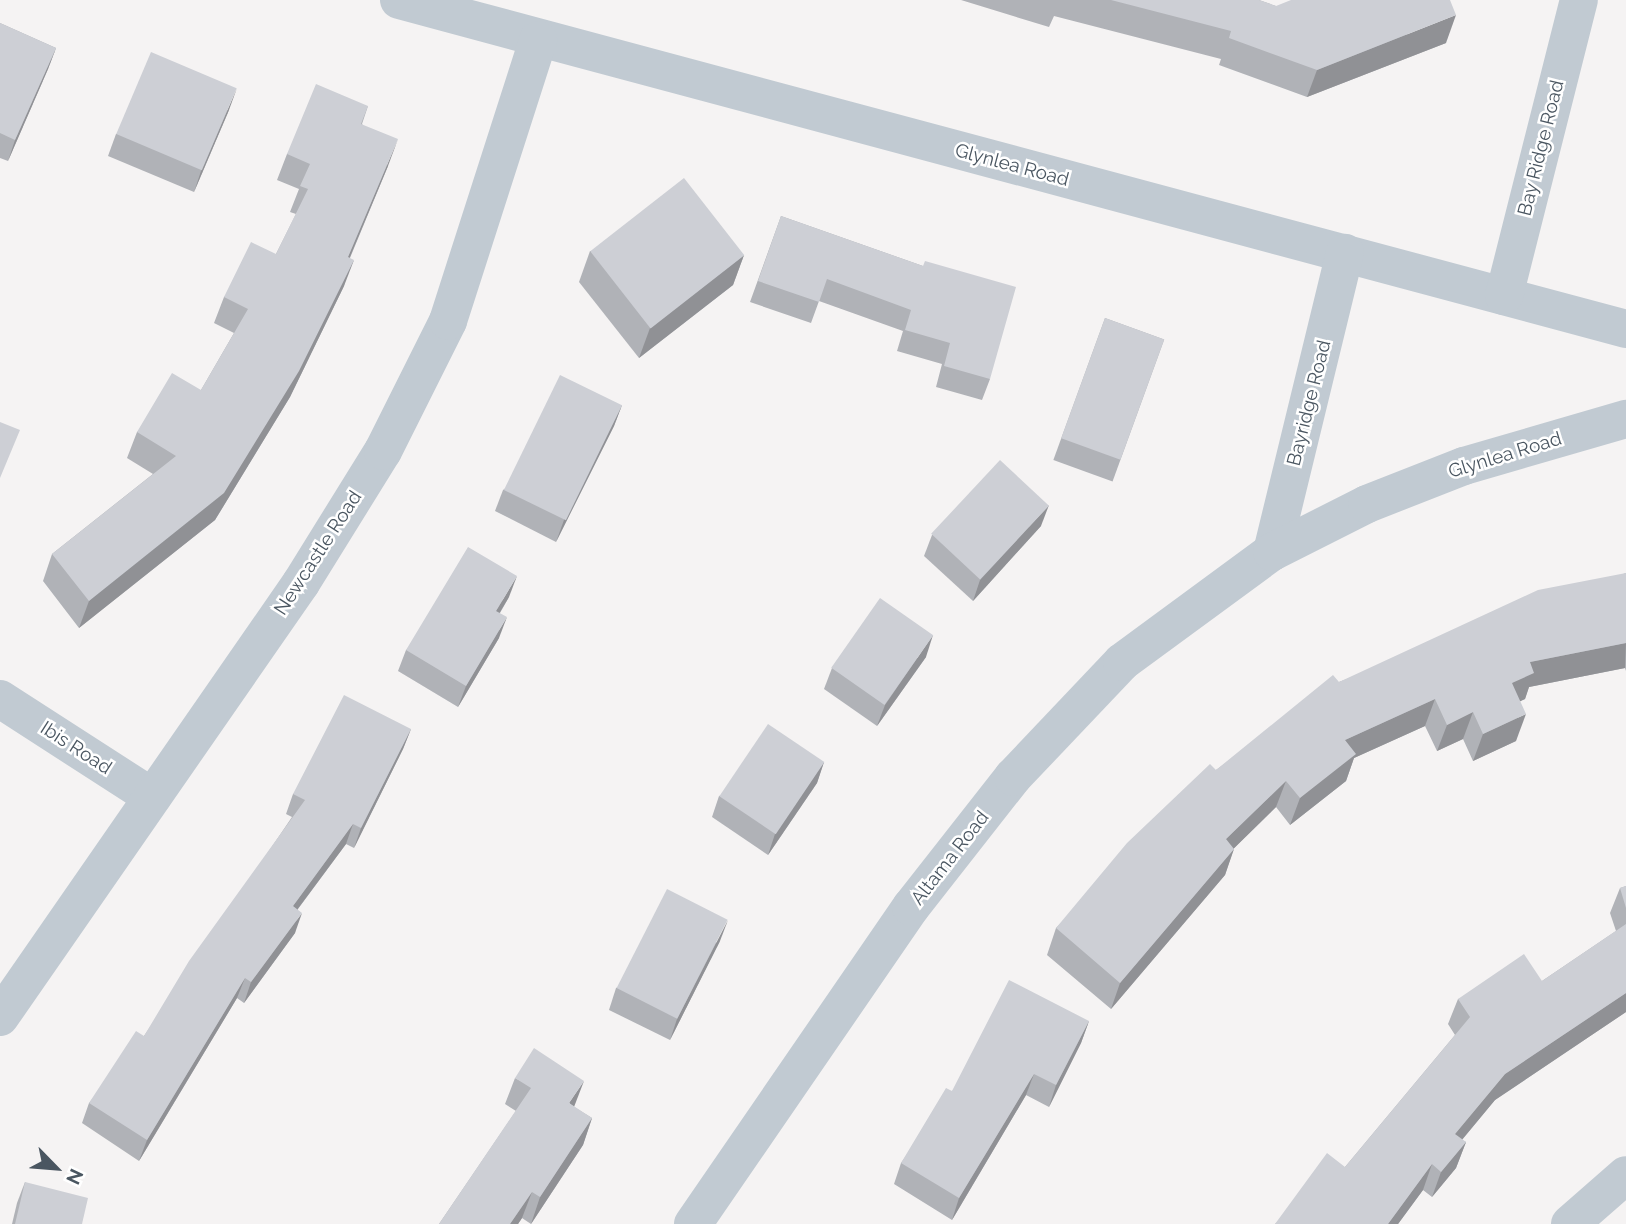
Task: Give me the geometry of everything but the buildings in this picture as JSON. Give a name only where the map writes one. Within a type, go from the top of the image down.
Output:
[{"type":"street","name":"Glynlea Road","points":[[399,0],[538,40],[1626,329]]},
{"type":"street","name":"Bay Ridge Road","points":[[1504,296],[1579,0]]},
{"type":"street","name":"Newcastle Road","points":[[0,1017],[152,797],[383,451],[448,321],[538,40]]},
{"type":"street","name":"Bayridge Road","points":[[1272,552],[1345,254]]},
{"type":"street","name":"Glynlea Road","points":[[1272,552],[1367,504],[1465,466],[1626,419]]},
{"type":"street","name":"Altama Road","points":[[693,1224],[911,907],[1013,777],[1122,662],[1272,552]]},
{"type":"street","name":"Ibis Road","points":[[0,699],[152,797]]},
{"type":"street","points":[[1570,1224],[1626,1175]]}]
